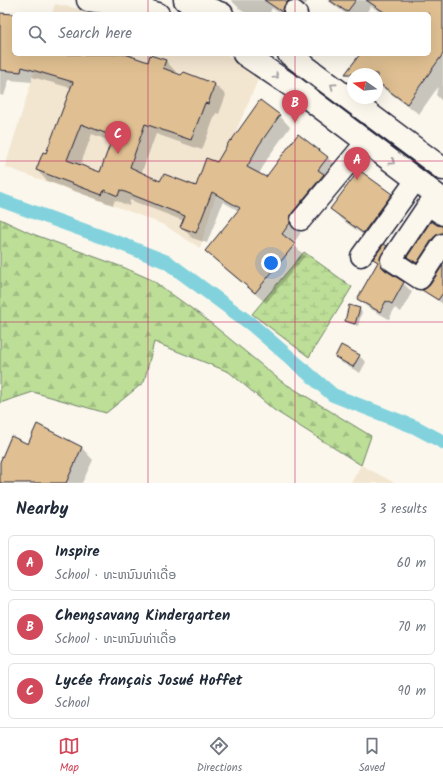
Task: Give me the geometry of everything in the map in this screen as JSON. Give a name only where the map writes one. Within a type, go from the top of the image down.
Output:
[{"type":"main road","points":[[88,0],[127,5],[151,12]]},
{"type":"main road","points":[[188,0],[218,8]]},
{"type":"main road","points":[[247,56],[296,89],[366,142],[432,198]]},
{"type":"main road","points":[[296,56],[443,168]]},
{"type":"lane","points":[[301,220],[366,142]]},
{"type":"lane","points":[[432,198],[391,260],[420,279],[443,244]]},
{"type":"lane","points":[[361,256],[432,198]]},
{"type":"shaded area","points":[[55,4],[94,12],[53,12]]},
{"type":"shaded area","points":[[39,56],[229,56],[260,75],[232,141],[200,248],[164,225],[110,204],[5,167]]},
{"type":"shaded area","points":[[361,465],[395,483],[351,483]]},
{"type":"green space","points":[[0,219],[30,233],[125,268],[152,280],[202,316],[281,381],[371,436],[361,465],[274,410],[229,372],[154,342],[144,382],[106,413],[33,392],[0,403]]},
{"type":"green space","points":[[304,252],[352,287],[309,357],[252,314]]},
{"type":"building","points":[[264,0],[290,0],[286,3],[282,12]]},
{"type":"building","points":[[329,0],[356,0],[347,12]]},
{"type":"building","points":[[366,0],[443,0],[443,54],[407,104],[383,86],[383,68],[350,68],[358,56],[431,56],[431,12],[384,12]]},
{"type":"building","points":[[0,13],[12,14],[12,56],[131,56],[148,62],[150,56],[153,56],[166,60],[163,68],[181,75],[184,72],[215,84],[208,104],[205,103],[191,140],[145,124],[130,167],[160,181],[164,174],[196,186],[206,158],[217,162],[230,140],[231,141],[260,100],[280,115],[259,145],[247,167],[266,177],[298,134],[328,157],[318,170],[324,174],[292,213],[290,223],[282,234],[295,244],[255,293],[205,251],[240,208],[212,192],[196,233],[180,227],[185,216],[120,190],[118,196],[104,190],[102,195],[36,170],[43,152],[46,153],[73,82],[22,67],[21,72],[0,70]],"holes":[[[81,124],[113,136],[100,172],[67,160]]]},
{"type":"building","points":[[359,170],[392,194],[363,233],[330,209]]},
{"type":"building","points":[[431,221],[437,225],[443,226],[443,233],[438,234],[433,238],[417,263],[407,257]]},
{"type":"building","points":[[384,244],[387,246],[380,259],[381,265],[385,270],[404,282],[392,304],[386,301],[380,312],[357,299],[378,262],[373,259]]},
{"type":"building","points":[[443,265],[443,293],[438,300],[422,290],[430,285]]},
{"type":"building","points":[[349,305],[360,308],[355,324],[345,321]]},
{"type":"building","points":[[341,345],[360,355],[353,367],[335,357]]},
{"type":"building","points":[[37,424],[82,447],[66,483],[0,483],[0,462],[11,436],[28,444]]},
{"type":"waterway","points":[[0,200],[167,262],[251,324],[333,395],[415,427],[443,442]]},
{"type":"place","name":"Chengsavang Kindergarten","points":[[295,123]]},
{"type":"place","name":"Lycée français Josué Hoffet","points":[[118,154]]},
{"type":"place","name":"Inspire","points":[[357,180]]}]
